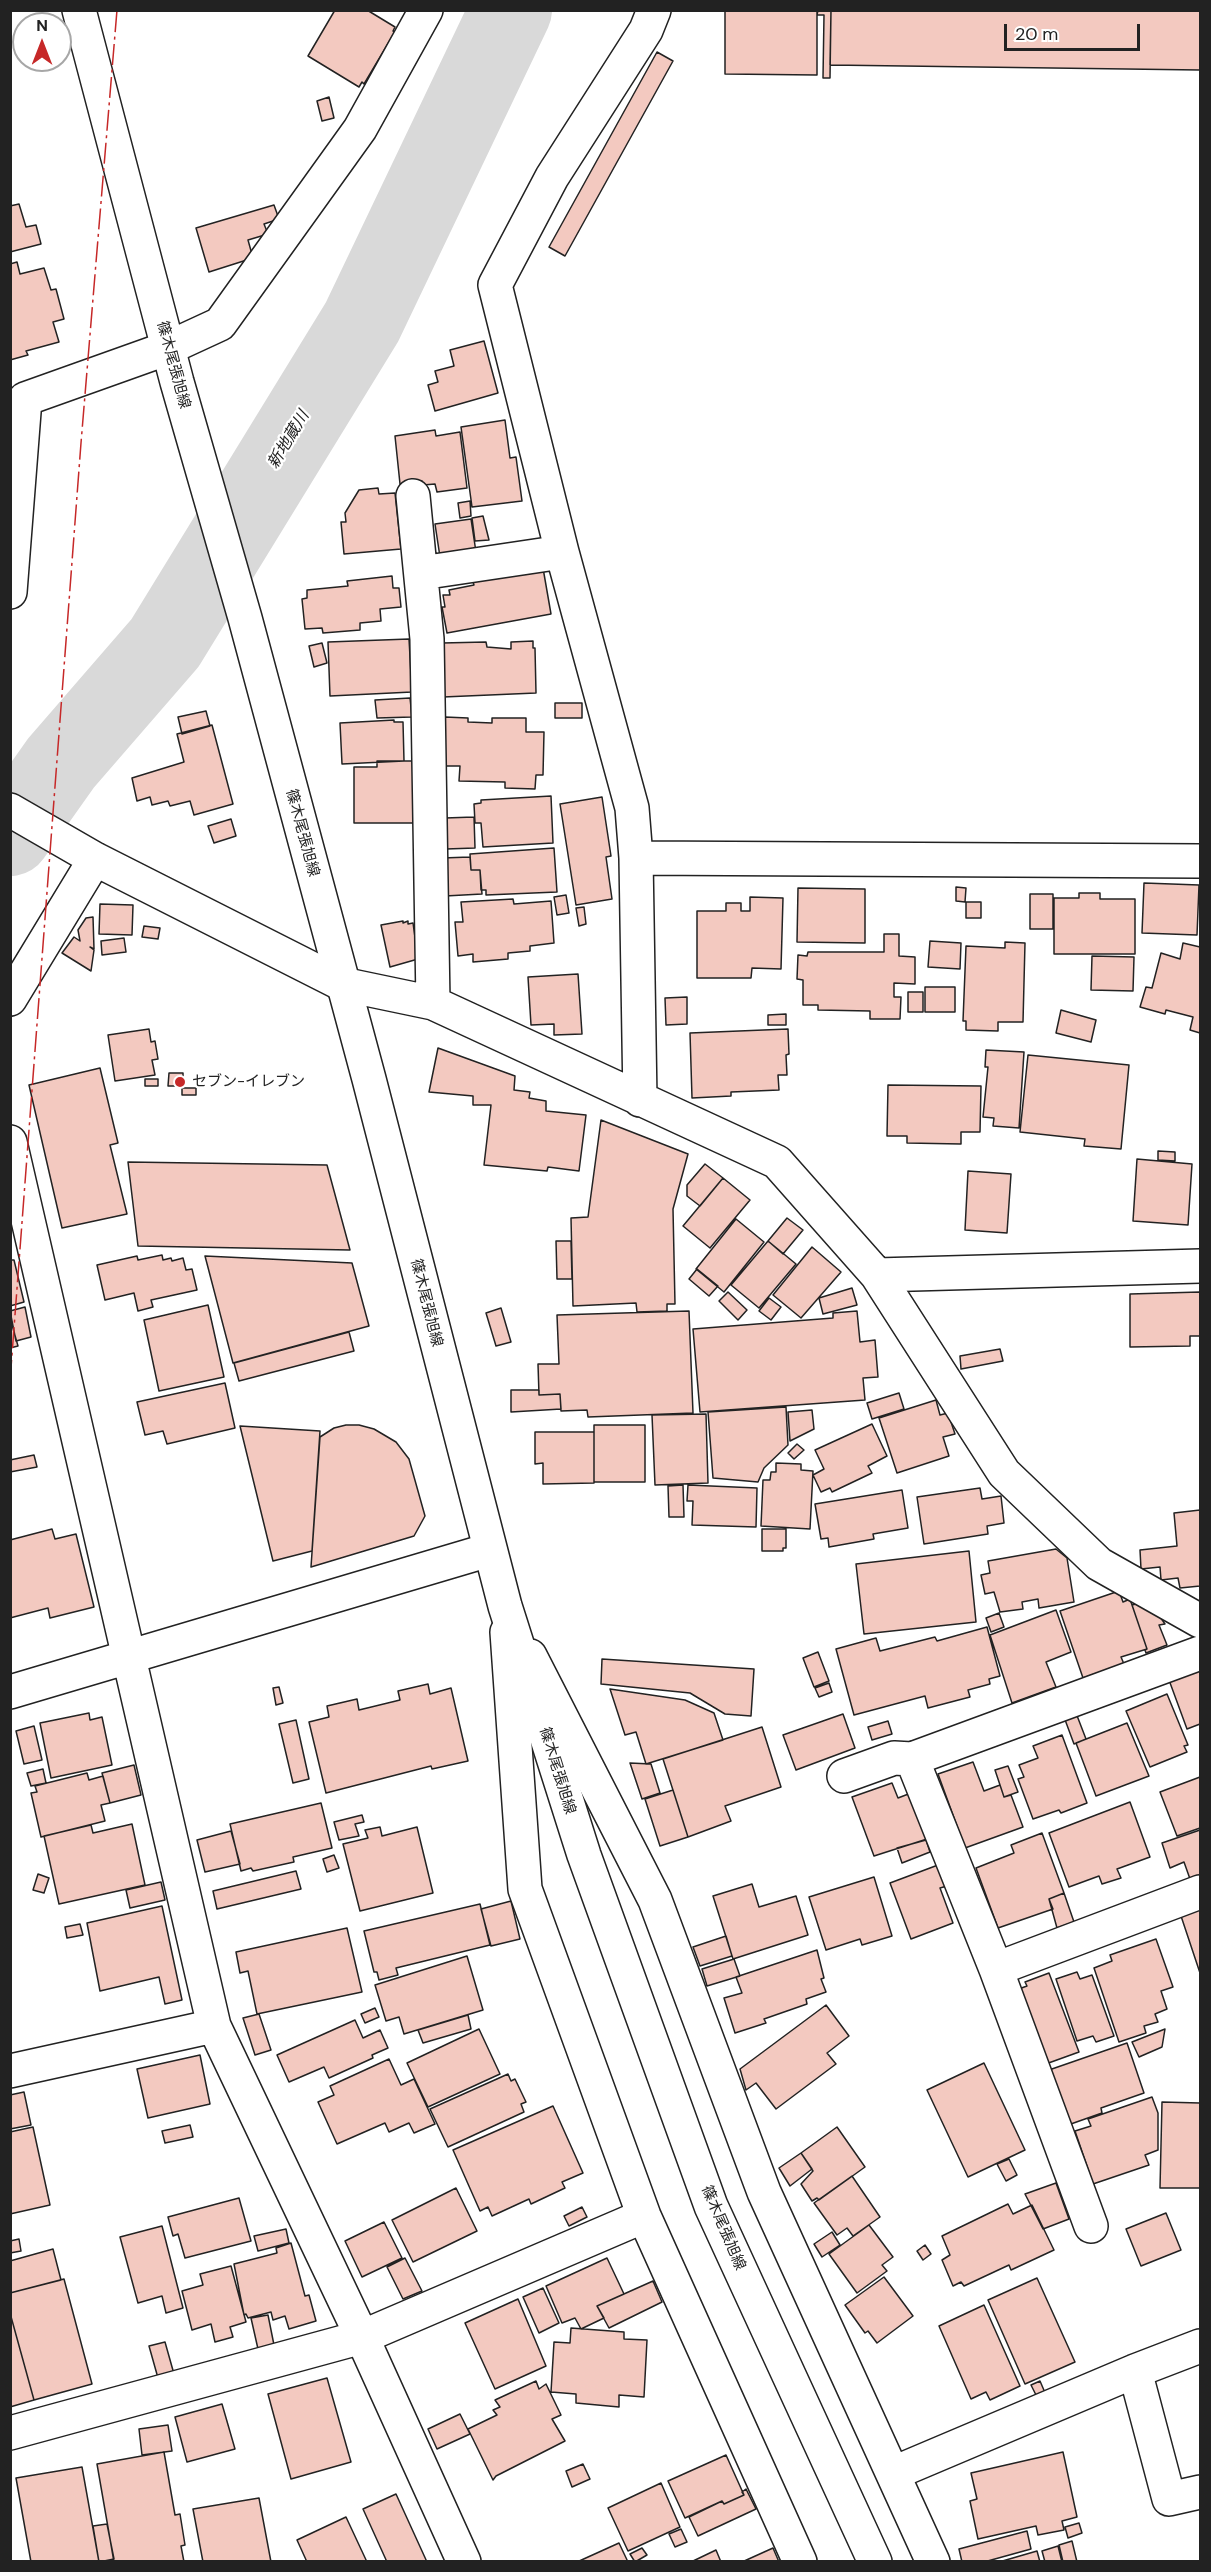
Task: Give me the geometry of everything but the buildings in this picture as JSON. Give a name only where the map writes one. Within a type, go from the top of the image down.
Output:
[{"type":"street","name":"篠木尾張旭線","points":[[79,10],[177,382],[245,618],[372,1090],[505,1606],[584,1856],[711,2206],[875,2562]]},
{"type":"street","points":[[10,592],[25,399],[168,348],[220,324],[360,129],[426,10]]},
{"type":"street","points":[[640,1100],[636,858],[632,808],[562,552],[495,285],[552,177],[646,30],[654,10]]},
{"type":"street","points":[[413,496],[427,639],[433,1003]]},
{"type":"street","points":[[421,573],[562,552]]},
{"type":"street","points":[[10,810],[82,852],[342,984],[433,1003],[777,1162],[877,1275],[1004,1473],[1099,1564],[1200,1621]]},
{"type":"street","points":[[10,999],[82,852]]},
{"type":"street","points":[[636,858],[1200,861]]},
{"type":"street","points":[[10,1142],[214,2026],[362,2337],[464,2562]]},
{"type":"street","points":[[877,1275],[1200,1266]]},
{"type":"street","points":[[10,1692],[489,1550]]},
{"type":"street","points":[[505,1606],[525,1889],[644,2216],[800,2562]]},
{"type":"street","points":[[505,1606],[655,1900],[764,2192],[933,2562]]},
{"type":"street","points":[[844,1776],[894,1758],[912,1759],[1200,1653]]},
{"type":"street","points":[[912,1759],[996,1970],[1090,2226]]},
{"type":"street","points":[[996,1970],[1200,1892]]},
{"type":"street","points":[[10,2071],[214,2026]]},
{"type":"street","points":[[10,2433],[362,2337],[644,2216]]},
{"type":"street","points":[[894,2473],[1135,2371],[1200,2346]]},
{"type":"street","points":[[1135,2371],[1169,2499],[1200,2492]]},
{"type":"waterway","name":"新地蔵川","points":[[10,835],[61,763],[165,643],[362,322],[511,10]]},
{"type":"power","points":[[10,1381],[81,443],[117,10]]},
{"type":"place","name":"セブン-イレブン","points":[[180,1082]]}]
